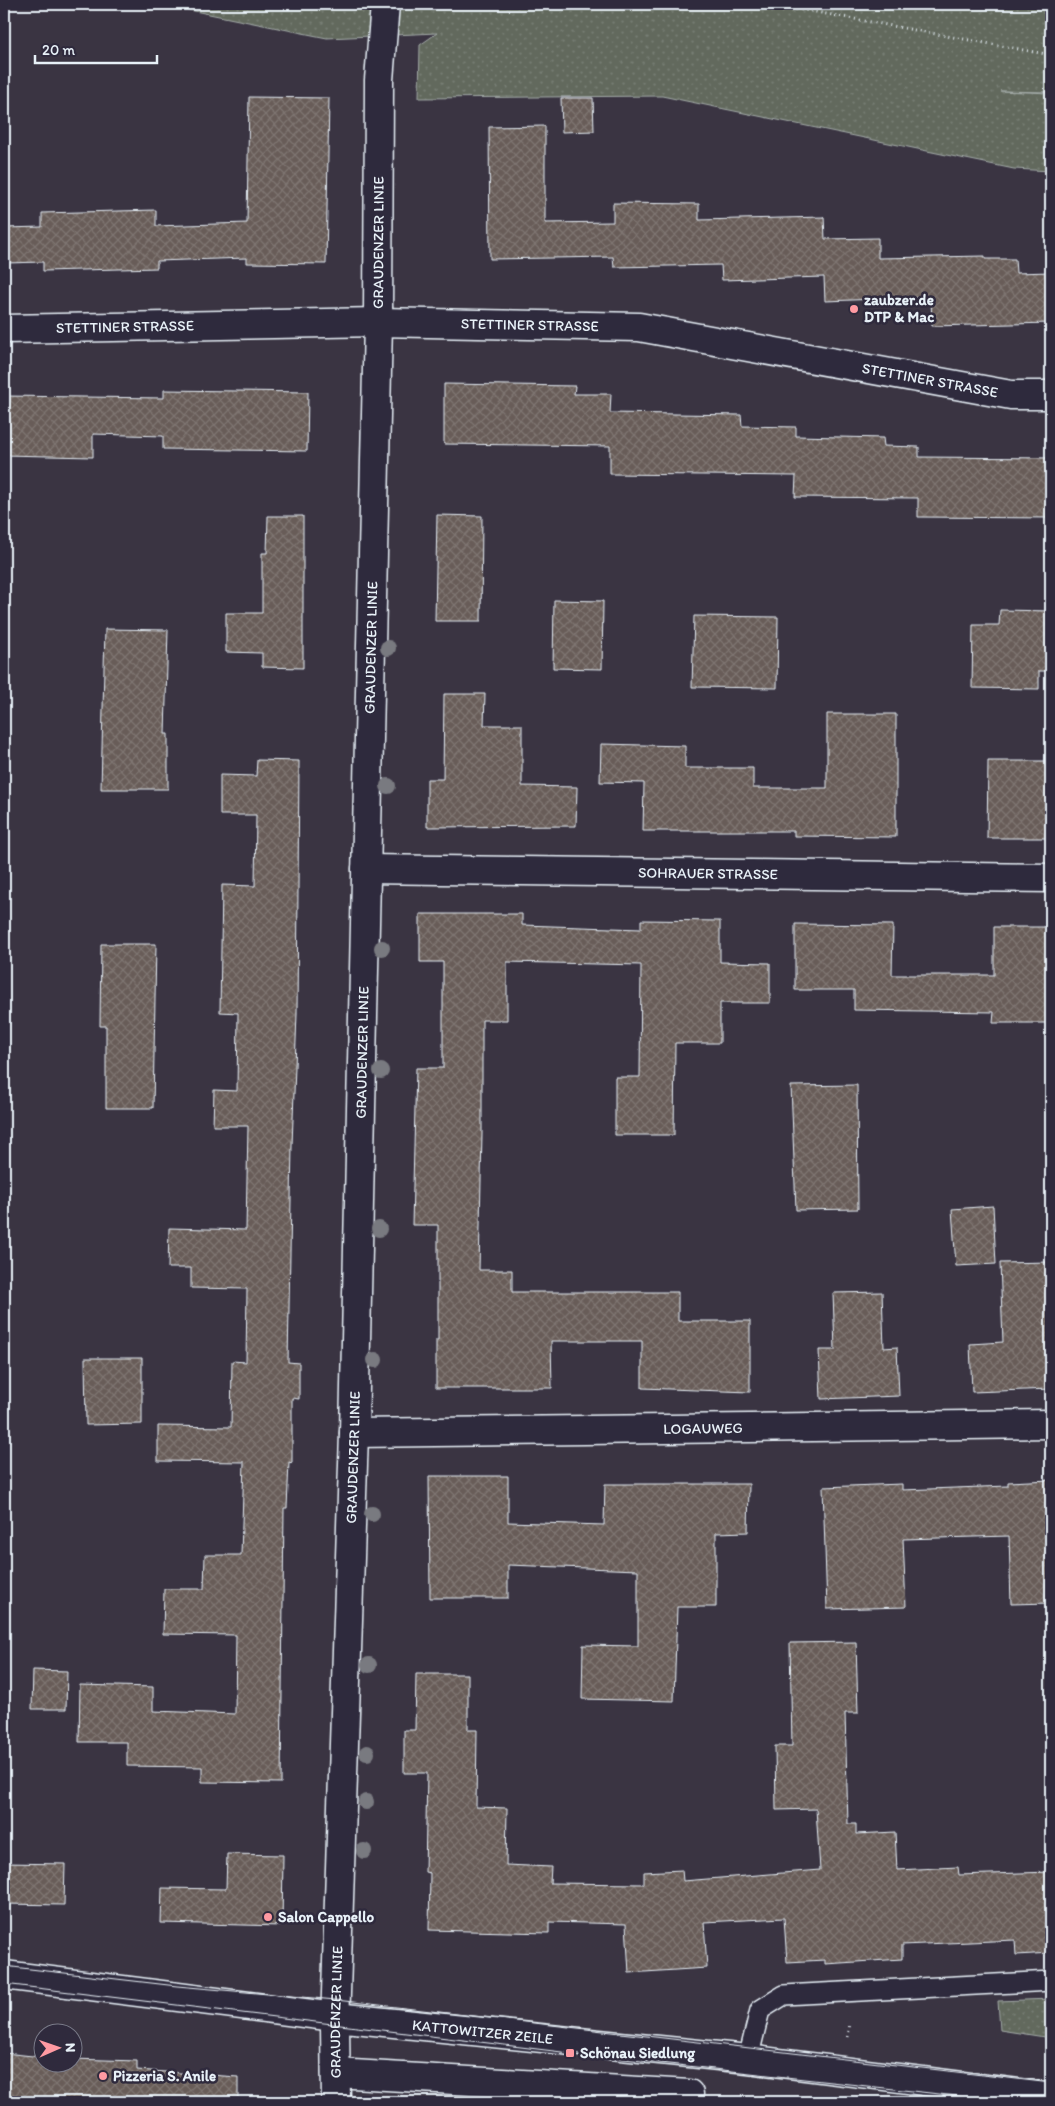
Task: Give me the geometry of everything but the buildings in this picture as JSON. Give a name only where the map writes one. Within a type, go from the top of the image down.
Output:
[{"type":"street","name":"GRAUDENZER LINIE","points":[[336,2102],[335,2017],[354,1433],[378,322],[379,80],[385,4]]},
{"type":"street","name":"STETTINER STRASSE","points":[[4,329],[378,322],[639,327],[1010,395],[1051,395]]},
{"type":"street","name":"SOHRAUER STRASSE","points":[[366,869],[1051,878]]},
{"type":"street","name":"LOGAUWEG","points":[[354,1433],[1051,1424]]},
{"type":"street","name":"KATTOWITZER ZEILE","points":[[4,1975],[335,2017],[748,2059],[1051,2096]]},
{"type":"street","points":[[336,2073],[689,2094]]},
{"type":"lane","points":[[748,2059],[760,2010],[784,1995],[1051,1981]]},
{"type":"path","points":[[437,4],[516,4]]},
{"type":"path","points":[[746,4],[805,10],[1051,55]]},
{"type":"shaded area","points":[[160,4],[1051,4],[1051,92],[1000,91],[1051,93],[1051,171],[1014,169],[662,96],[419,98],[420,45],[437,33],[327,38]]},
{"type":"shaded area","points":[[1051,1999],[1051,2038],[1000,2030],[998,2001]]},
{"type":"tram line","points":[[4,1966],[177,1986],[336,2000],[1051,2083]]},
{"type":"tram line","points":[[4,1984],[570,2053],[1011,2102]]},
{"type":"place","name":"zaubzer.de DTP & Mac","points":[[854,309]]},
{"type":"place","name":"Salon Cappello","points":[[268,1917]]},
{"type":"place","name":"Schönau Siedlung","points":[[570,2053]]},
{"type":"place","name":"Pizzeria S. Anile","points":[[103,2076]]}]
